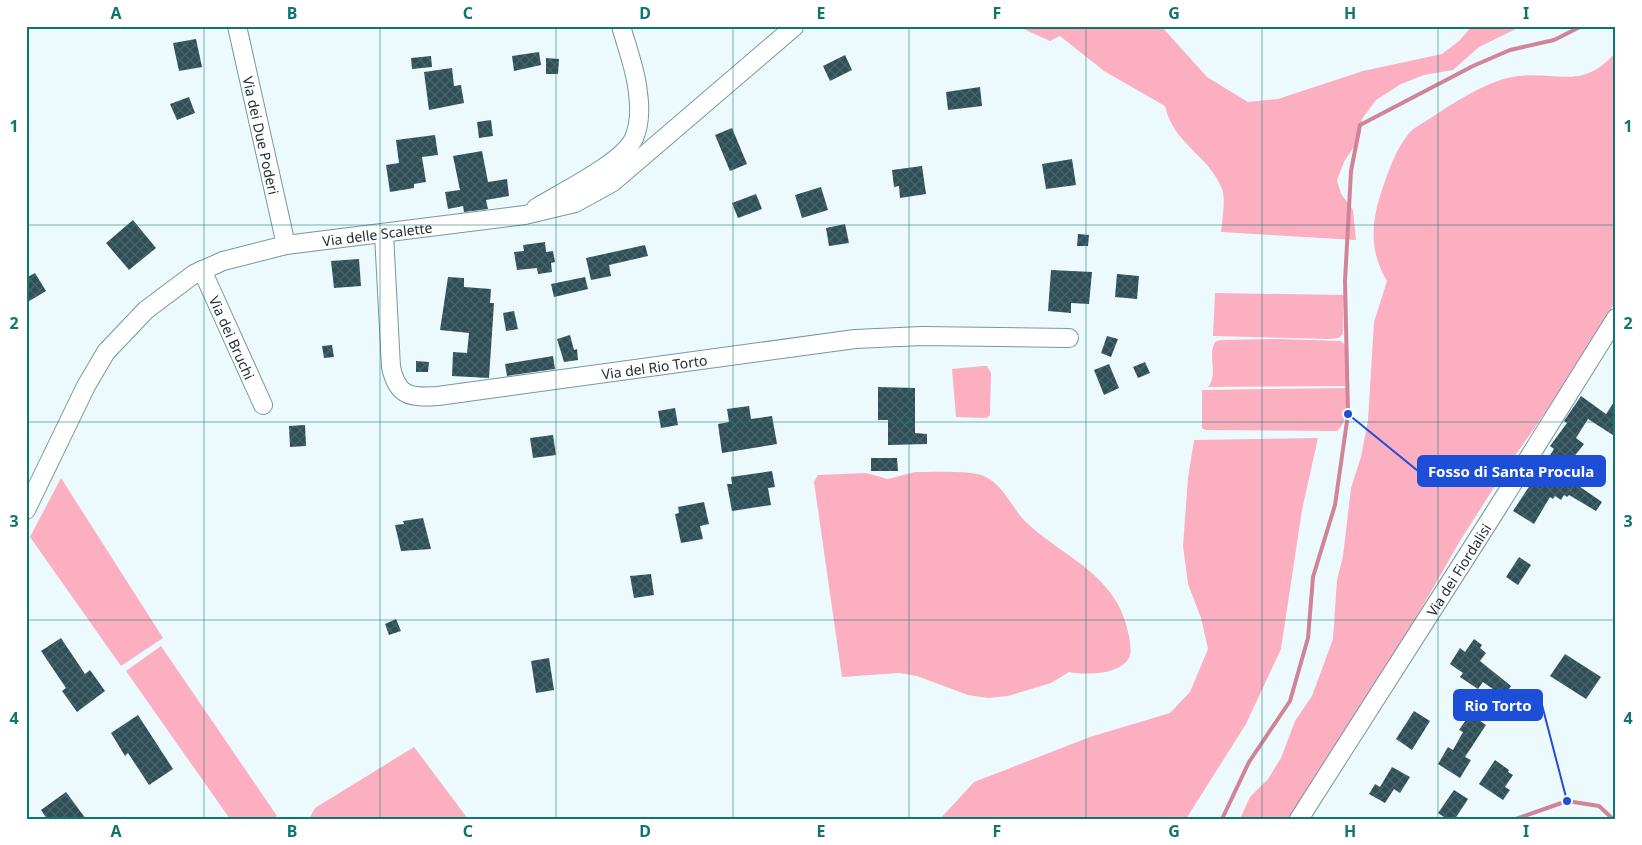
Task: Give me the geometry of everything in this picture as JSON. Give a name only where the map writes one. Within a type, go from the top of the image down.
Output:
[{"type":"street","name":"Via dei Due Poderi","points":[[237,26],[286,245]]},
{"type":"street","points":[[524,215],[609,163],[624,152],[634,138],[638,119],[638,92],[621,26]]},
{"type":"street","name":"Via delle Scalette","points":[[26,510],[86,386],[106,352],[146,310],[202,270],[223,260],[286,245],[524,215],[575,203],[613,182],[794,27]]},
{"type":"street","name":"Via del Rio Torto","points":[[384,234],[393,374],[399,388],[413,396],[438,396],[855,339],[922,336],[1069,338]]},
{"type":"street","name":"Via dei Bruchi","points":[[202,270],[263,405]]},
{"type":"street","name":"Via dei Fiordalisi","points":[[1299,819],[1616,318]]},
{"type":"shaded area","points":[[1017,26],[1161,26],[1207,77],[1248,102],[1278,99],[1363,71],[1442,54],[1459,41],[1472,26],[1522,26],[1479,47],[1453,70],[1424,75],[1401,84],[1376,100],[1362,119],[1360,137],[1344,162],[1337,180],[1341,194],[1353,210],[1356,240],[1221,232],[1224,204],[1222,189],[1209,167],[1175,130],[1165,106],[1104,71],[1060,36],[1050,41]]},
{"type":"shaded area","points":[[1616,52],[1616,301],[1554,400],[1507,467],[1460,541],[1418,614],[1289,819],[1240,819],[1250,797],[1268,779],[1281,758],[1295,721],[1312,696],[1333,639],[1337,580],[1343,556],[1351,488],[1361,457],[1368,420],[1374,322],[1387,281],[1377,259],[1374,225],[1378,202],[1397,152],[1414,128],[1483,87],[1506,78],[1518,76],[1571,77],[1582,75],[1604,64]]},
{"type":"shaded area","points":[[1215,293],[1344,295],[1343,334],[1339,338],[1329,339],[1213,336]]},
{"type":"shaded area","points":[[1221,340],[1341,341],[1348,348],[1349,386],[1208,387],[1213,376],[1212,353],[1215,342]]},
{"type":"shaded area","points":[[987,366],[991,373],[990,415],[987,418],[956,417],[952,369]]},
{"type":"shaded area","points":[[1349,388],[1345,417],[1337,431],[1205,430],[1202,428],[1202,390]]},
{"type":"shaded area","points":[[1318,438],[1302,510],[1281,649],[1246,724],[1186,819],[940,819],[974,782],[1090,737],[1170,713],[1190,692],[1208,649],[1201,618],[1188,584],[1183,546],[1188,478],[1194,440]]},
{"type":"shaded area","points":[[915,472],[970,473],[984,476],[991,480],[1027,523],[1089,570],[1114,598],[1123,615],[1129,636],[1131,652],[1127,661],[1122,666],[1108,671],[1091,674],[1069,672],[1051,683],[1008,696],[988,698],[968,695],[917,676],[899,673],[842,677],[814,482],[818,475],[866,473],[888,479]]},
{"type":"shaded area","points":[[61,478],[163,638],[121,666],[30,537]]},
{"type":"shaded area","points":[[161,646],[277,816],[273,819],[230,819],[126,671]]},
{"type":"shaded area","points":[[414,747],[468,819],[309,819],[315,808]]},
{"type":"building","points":[[196,39],[202,67],[179,71],[173,43]]},
{"type":"building","points":[[539,52],[541,65],[514,71],[512,56]]},
{"type":"building","points":[[845,55],[852,70],[830,81],[823,66]]},
{"type":"building","points":[[431,56],[432,67],[412,69],[411,58]]},
{"type":"building","points":[[546,58],[559,59],[558,74],[546,74]]},
{"type":"building","points":[[452,68],[454,86],[461,85],[464,103],[429,110],[424,72]]},
{"type":"building","points":[[980,87],[982,106],[948,110],[946,92]]},
{"type":"building","points":[[189,97],[195,113],[177,120],[170,104]]},
{"type":"building","points":[[491,120],[493,136],[479,138],[477,122]]},
{"type":"building","points":[[732,128],[747,164],[730,171],[715,135]]},
{"type":"building","points":[[435,135],[438,155],[422,157],[426,182],[414,184],[414,188],[390,192],[386,165],[399,163],[396,140]]},
{"type":"building","points":[[482,151],[488,182],[507,179],[509,196],[486,200],[488,209],[464,212],[463,206],[448,209],[445,192],[460,190],[453,156]]},
{"type":"building","points":[[1072,159],[1076,185],[1046,189],[1042,164]]},
{"type":"building","points":[[922,166],[926,194],[900,198],[899,186],[894,187],[892,170]]},
{"type":"building","points":[[821,187],[828,210],[802,218],[795,195]]},
{"type":"building","points":[[756,194],[762,209],[738,218],[732,203]]},
{"type":"building","points":[[133,220],[156,248],[129,270],[106,243]]},
{"type":"building","points":[[845,224],[849,243],[829,246],[826,228]]},
{"type":"building","points":[[1078,234],[1089,235],[1088,246],[1077,246]]},
{"type":"building","points":[[545,242],[546,252],[553,251],[555,262],[551,263],[552,272],[538,274],[537,268],[517,270],[514,252],[524,251],[523,245]]},
{"type":"building","points":[[645,245],[648,256],[609,265],[611,276],[591,280],[586,258]]},
{"type":"building","points":[[359,259],[361,286],[334,288],[331,261]]},
{"type":"building","points":[[1051,270],[1092,272],[1089,304],[1071,303],[1071,313],[1048,311]]},
{"type":"building","points":[[35,273],[46,291],[26,303],[26,278]]},
{"type":"building","points":[[1117,274],[1139,276],[1137,299],[1115,297]]},
{"type":"building","points":[[448,277],[464,278],[464,287],[491,289],[490,303],[494,303],[489,378],[452,376],[453,352],[467,353],[469,333],[440,330]]},
{"type":"building","points":[[585,277],[588,289],[554,297],[551,284]]},
{"type":"building","points":[[514,311],[518,329],[506,331],[503,313]]},
{"type":"building","points":[[570,335],[574,350],[577,349],[578,360],[564,362],[557,339]]},
{"type":"building","points":[[1107,336],[1118,339],[1111,357],[1101,353]]},
{"type":"building","points":[[332,345],[334,357],[324,358],[322,346]]},
{"type":"building","points":[[553,356],[555,369],[507,376],[505,364]]},
{"type":"building","points":[[416,361],[429,362],[428,372],[416,372]]},
{"type":"building","points":[[1145,362],[1150,373],[1138,378],[1133,367]]},
{"type":"building","points":[[1109,364],[1119,388],[1104,395],[1094,370]]},
{"type":"building","points":[[878,387],[915,388],[915,433],[927,434],[927,444],[888,445],[888,420],[878,420]]},
{"type":"building","points":[[1581,396],[1606,414],[1616,399],[1616,437],[1588,419],[1576,438],[1584,444],[1573,458],[1569,455],[1557,471],[1602,502],[1596,511],[1569,495],[1567,497],[1564,495],[1561,500],[1555,496],[1553,499],[1550,497],[1534,524],[1513,511],[1554,449],[1550,446],[1567,423],[1564,421]]},
{"type":"building","points":[[749,406],[751,419],[772,416],[777,444],[722,453],[718,424],[729,422],[727,409]]},
{"type":"building","points":[[675,408],[678,425],[661,428],[658,411]]},
{"type":"building","points":[[305,425],[306,446],[290,447],[289,426]]},
{"type":"building","points":[[553,435],[556,455],[533,458],[530,438]]},
{"type":"building","points":[[871,458],[897,458],[898,471],[871,471]]},
{"type":"building","points":[[772,471],[775,487],[768,488],[771,505],[732,511],[727,484],[732,484],[731,477]]},
{"type":"building","points":[[704,502],[709,524],[700,526],[703,539],[681,543],[675,514],[679,513],[678,507]]},
{"type":"building","points":[[423,518],[431,549],[401,551],[395,525],[404,524],[403,521]]},
{"type":"building","points":[[1519,557],[1531,565],[1518,585],[1506,577]]},
{"type":"building","points":[[651,574],[654,595],[634,598],[630,576]]},
{"type":"building","points":[[396,619],[401,631],[389,635],[385,624]]},
{"type":"building","points":[[61,638],[85,674],[90,670],[105,691],[77,712],[62,691],[66,688],[41,651]]},
{"type":"building","points":[[1474,639],[1482,645],[1480,648],[1486,653],[1480,661],[1511,686],[1504,697],[1483,682],[1478,689],[1460,677],[1463,673],[1450,664],[1460,648],[1465,652]]},
{"type":"building","points":[[1565,654],[1601,677],[1586,699],[1550,676]]},
{"type":"building","points":[[549,658],[554,690],[536,693],[531,661]]},
{"type":"building","points":[[1414,711],[1430,721],[1412,750],[1396,739]]},
{"type":"building","points":[[1470,714],[1486,725],[1465,757],[1471,760],[1460,778],[1438,764],[1448,747],[1453,750],[1463,732],[1459,730]]},
{"type":"building","points":[[138,715],[173,769],[149,785],[128,753],[125,756],[111,733]]},
{"type":"building","points":[[1495,760],[1513,775],[1505,787],[1510,790],[1503,800],[1479,784]]},
{"type":"building","points":[[1392,767],[1410,777],[1400,793],[1394,789],[1385,803],[1369,794],[1375,784],[1380,787]]},
{"type":"building","points":[[1454,790],[1468,799],[1455,819],[1447,819],[1438,813]]},
{"type":"building","points":[[66,792],[86,819],[47,819],[41,810]]},
{"type":"waterway","points":[[1222,819],[1249,762],[1290,701],[1308,638],[1313,577],[1335,505],[1348,414],[1345,281],[1351,171],[1360,125],[1473,66],[1510,50],[1554,40],[1582,26]]},
{"type":"waterway","points":[[1516,819],[1567,801],[1599,806],[1613,819]]},
{"type":"place","name":"Fosso di Santa Procula","points":[[1348,414]]},
{"type":"place","name":"Rio Torto","points":[[1567,801]]}]
